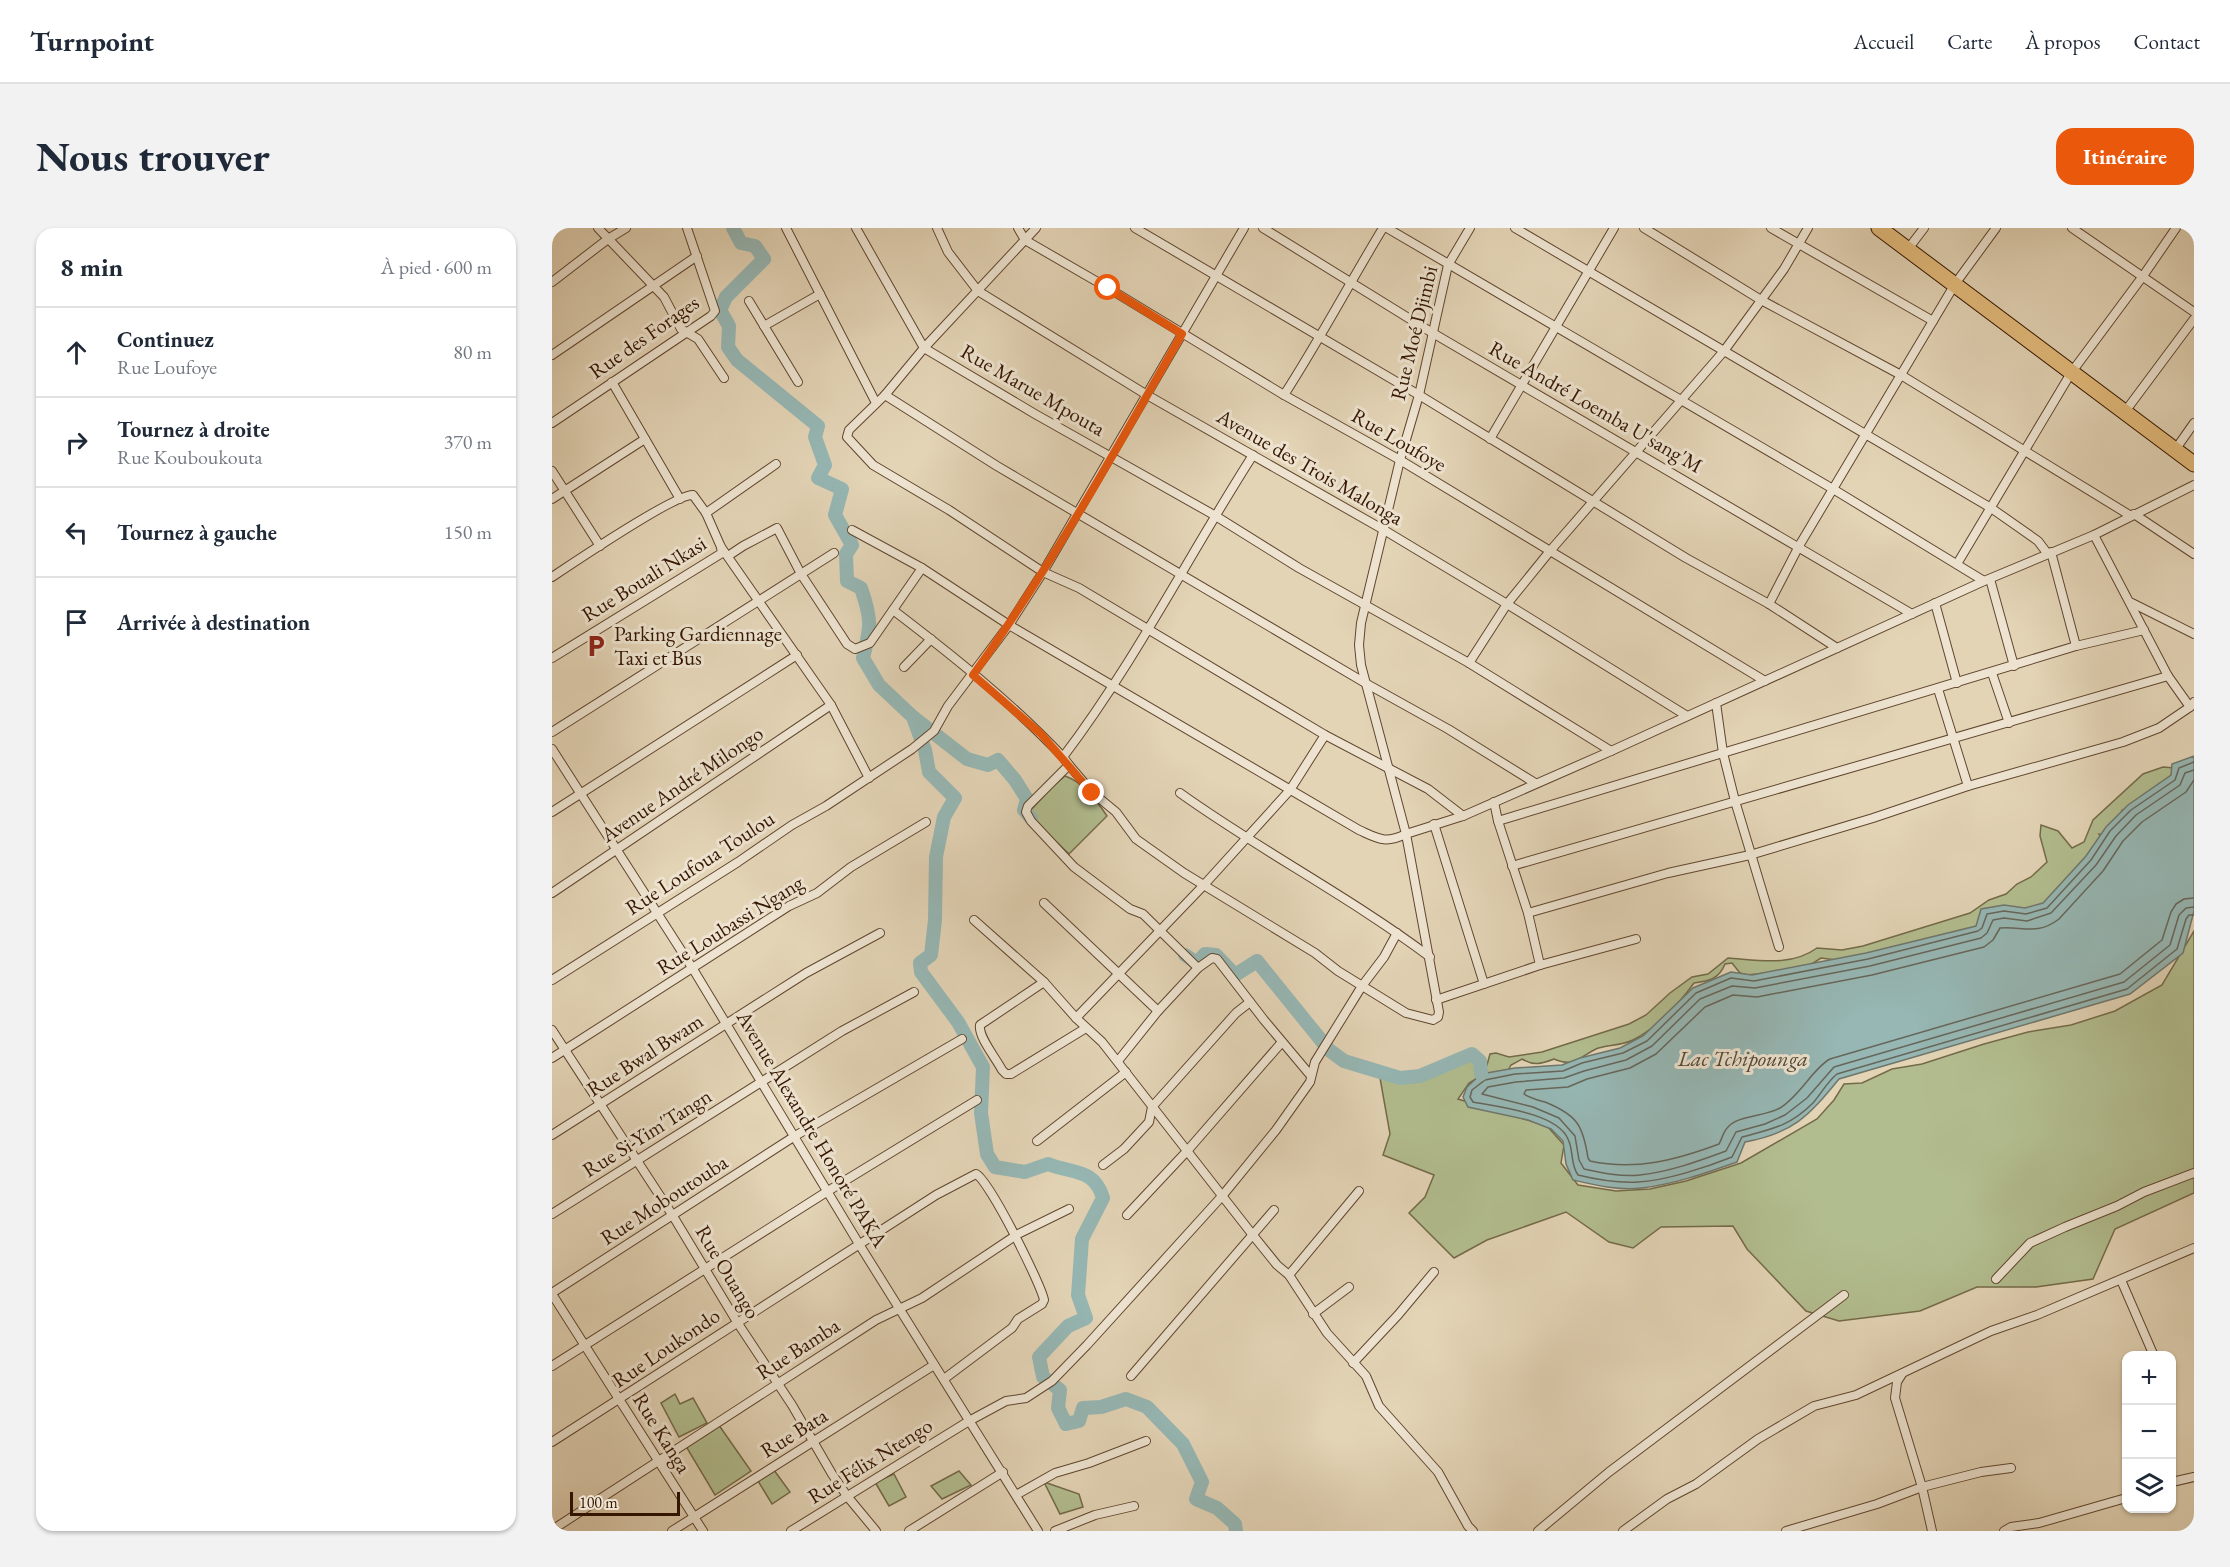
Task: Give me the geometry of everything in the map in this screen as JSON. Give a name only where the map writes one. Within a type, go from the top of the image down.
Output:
[{"type":"highway","points":[[1879,228],[2194,464]]},
{"type":"street","points":[[598,228],[655,286],[669,305],[681,328],[698,339],[724,378]]},
{"type":"street","points":[[552,282],[626,228]]},
{"type":"street","name":"Rue des Forages","points":[[552,423],[711,316],[715,311],[687,228]]},
{"type":"street","points":[[786,228],[876,403]]},
{"type":"street","name":"Rue Marue Mpouta","points":[[856,228],[924,348],[1035,414],[1214,515],[1299,568],[1468,663],[1611,751]]},
{"type":"street","name":"Avenue des Trois Malonga","points":[[937,228],[948,252],[978,291],[1147,395],[1384,530],[1687,717]]},
{"type":"street","name":"Rue Loufoye","points":[[1018,228],[1025,240],[1284,395],[1400,460],[1765,681]]},
{"type":"street","points":[[1036,228],[924,348],[885,395],[849,430],[847,437],[850,443],[873,465],[949,510],[1042,572],[1079,588],[1325,735],[1428,789],[1463,816]]},
{"type":"street","points":[[1135,228],[1419,394],[1686,558],[1769,604],[1838,648]]},
{"type":"street","points":[[973,675],[1009,625],[1078,513],[1244,228]]},
{"type":"street","name":"Rue André Loemba U'sang'M","points":[[1263,228],[1431,332],[1912,614]]},
{"type":"street","points":[[1284,395],[1320,338],[1350,282],[1385,228],[1987,580],[2014,666]]},
{"type":"street","name":"Rue Moé Djimbi","points":[[1436,1000],[1406,834],[1361,665],[1359,645],[1361,623],[1400,460],[1419,394],[1431,332],[1448,265],[1470,228]]},
{"type":"street","points":[[1515,228],[1991,508],[2038,541],[2049,553],[2076,646]]},
{"type":"street","points":[[1490,439],[1614,228]]},
{"type":"street","points":[[1644,228],[1761,300],[1901,375],[2194,554]]},
{"type":"street","points":[[1771,228],[1933,321]]},
{"type":"street","points":[[1468,663],[1507,604],[1550,551],[1724,351],[1808,228]]},
{"type":"street","points":[[1908,249],[1924,228]]},
{"type":"street","points":[[1769,604],[1799,546],[1955,284],[1996,228]]},
{"type":"street","points":[[2072,228],[2194,312]]},
{"type":"street","points":[[1957,564],[2071,373],[2176,228]]},
{"type":"street","points":[[552,355],[697,256]]},
{"type":"street","points":[[764,326],[820,294]]},
{"type":"street","points":[[749,301],[798,382]]},
{"type":"street","points":[[2124,413],[2194,319]]},
{"type":"street","points":[[612,382],[680,499]]},
{"type":"street","points":[[885,395],[997,466],[1367,684],[1448,729],[1535,783]]},
{"type":"street","points":[[2175,450],[2194,423]]},
{"type":"street","points":[[552,500],[645,439]]},
{"type":"street","points":[[1063,757],[1092,718],[1148,631],[1214,515],[1253,455]]},
{"type":"street","points":[[706,513],[776,464]]},
{"type":"street","points":[[552,471],[600,546]]},
{"type":"street","points":[[852,530],[922,568],[1009,625],[1112,686],[1359,830],[1384,841],[1395,840],[1434,824],[1463,816],[1611,751],[1935,603],[2094,534],[2194,485]]},
{"type":"street","points":[[552,577],[680,499],[689,494],[695,496],[706,513],[721,547],[831,705],[869,778]]},
{"type":"street","name":"Rue Bouali Nkasi","points":[[728,556],[777,528],[801,574]]},
{"type":"street","points":[[1528,913],[1668,873],[1750,855],[1968,786],[2143,735],[2159,728],[2192,705],[2168,676],[2132,603],[2094,534]]},
{"type":"street","name":"Rue Bouali Nkasi","points":[[552,658],[722,552],[721,547]]},
{"type":"street","points":[[552,732],[834,553]]},
{"type":"street","points":[[801,574],[847,644],[855,649],[870,643],[922,568]]},
{"type":"street","points":[[1935,603],[1957,682]]},
{"type":"street","points":[[2132,603],[2194,634]]},
{"type":"street","points":[[892,610],[956,658],[1041,734],[1092,793],[1116,812],[1136,839],[1203,886],[1315,953],[1338,971],[1406,1013],[1433,1020],[1438,1017],[1436,1000],[1540,965],[1636,939]]},
{"type":"street","points":[[1498,821],[2076,646],[2144,630]]},
{"type":"street","points":[[904,667],[931,639]]},
{"type":"street","points":[[552,813],[797,655]]},
{"type":"street","points":[[1992,673],[2009,723]]},
{"type":"street","name":"Rue Loufoua Toulou","points":[[552,980],[912,749],[934,731],[948,706],[973,675]]},
{"type":"street","points":[[1512,866],[2168,676]]},
{"type":"street","points":[[1938,689],[1968,786]]},
{"type":"street","points":[[1716,703],[1723,753],[1735,801],[1779,947]]},
{"type":"street","name":"Avenue André Milongo","points":[[552,892],[831,705]]},
{"type":"street","points":[[1076,1018],[1248,838],[1290,790],[1325,735]]},
{"type":"street","name":"Avenue Alexandre Honoré PAKA","points":[[552,749],[693,969],[860,1244],[901,1307],[934,1365],[1003,1472],[1035,1530]]},
{"type":"street","points":[[1069,765],[1028,806],[1026,815],[1074,867],[1130,909],[1143,914],[1198,968]]},
{"type":"street","points":[[1180,793],[1397,933],[1430,957]]},
{"type":"street","points":[[1494,802],[1528,913],[1540,965]]},
{"type":"street","name":"Rue Loubassi Ngang","points":[[552,1058],[789,906],[817,893],[851,867],[926,822]]},
{"type":"street","points":[[1434,824],[1484,984]]},
{"type":"street","points":[[1044,903],[1158,1011]]},
{"type":"street","points":[[974,920],[1044,982],[1118,1061],[1252,1234],[1277,1265],[1289,1275],[1313,1314],[1366,1376],[1379,1406],[1444,1480],[1468,1526],[1473,1531]]},
{"type":"street","name":"Rue Bwal Bwam","points":[[552,1136],[806,973],[880,933]]},
{"type":"street","name":"Rue Félix Ntengo","points":[[791,1531],[969,1421],[1006,1401],[1026,1398],[1052,1381],[1223,1194],[1276,1130],[1306,1088],[1315,1062],[1362,986],[1384,957],[1397,933]]},
{"type":"street","points":[[1118,1061],[1158,1011],[1198,968],[1212,958],[1217,959],[1311,1076]]},
{"type":"street","points":[[1044,982],[980,1025],[979,1030],[982,1037],[1002,1070],[1006,1074],[1011,1074],[1086,1028]]},
{"type":"street","name":"Rue Si-Yim'Tangn","points":[[552,1214],[842,1031],[914,992]]},
{"type":"street","points":[[1103,1165],[1124,1149],[1149,1122],[1152,1107],[1236,1013],[1251,1002]]},
{"type":"street","name":"Rue Ouango","points":[[552,1030],[673,1216],[847,1496],[876,1531]]},
{"type":"street","name":"Rue Moboutouba","points":[[552,1293],[795,1136],[962,1039]]},
{"type":"street","points":[[1128,1215],[1282,1042]]},
{"type":"street","points":[[1037,1142],[1126,1072]]},
{"type":"street","points":[[552,1366],[828,1191],[977,1100]]},
{"type":"street","points":[[1996,1279],[2030,1243],[2144,1192],[2194,1173]]},
{"type":"street","name":"Rue Loukondo","points":[[552,1442],[936,1195],[976,1174],[981,1177],[989,1189],[1015,1236]]},
{"type":"street","points":[[1289,1275],[1359,1191]]},
{"type":"street","name":"Rue Bamba","points":[[552,1530],[876,1320],[922,1298],[1015,1236],[1069,1209]]},
{"type":"street","points":[[1131,1376],[1274,1210]]},
{"type":"street","points":[[944,1379],[1012,1328],[1018,1319],[1044,1303],[1044,1296],[1015,1236]]},
{"type":"street","points":[[1623,1531],[1667,1498],[1696,1484],[1758,1439],[1814,1406],[1856,1395],[1991,1331],[2037,1315],[2194,1248]]},
{"type":"street","points":[[1353,1363],[1434,1272]]},
{"type":"street","points":[[2121,1280],[2152,1351]]},
{"type":"street","points":[[1313,1314],[1349,1287]]},
{"type":"street","name":"Rue Kanga","points":[[552,1293],[703,1531]]},
{"type":"street","points":[[1538,1531],[1609,1472],[1844,1295]]},
{"type":"street","name":"Rue Bata","points":[[672,1531],[934,1365]]},
{"type":"street","points":[[1902,1373],[1897,1382],[1895,1398],[1922,1487],[1932,1531]]},
{"type":"street","points":[[1016,1495],[1055,1473],[1089,1463],[1146,1441]]},
{"type":"street","points":[[1786,1531],[1877,1504],[1922,1487],[1981,1472],[2011,1468]]},
{"type":"street","points":[[909,1531],[1003,1472]]},
{"type":"street","points":[[2176,1481],[2194,1478]]},
{"type":"street","points":[[2004,1531],[2011,1527],[2039,1523],[2122,1499]]},
{"type":"street","points":[[1055,1531],[1095,1515],[1134,1506]]},
{"type":"green space","points":[[2163,767],[2175,768],[2177,779],[2140,805],[2122,810],[2113,837],[2099,834],[2103,842],[2047,903],[1979,930],[1844,961],[1821,958],[1804,969],[1747,975],[1740,973],[1732,963],[1725,964],[1720,973],[1713,978],[1694,983],[1667,1015],[1633,1040],[1596,1049],[1572,1062],[1554,1059],[1534,1063],[1522,1059],[1511,1065],[1503,1080],[1487,1077],[1487,1072],[1469,1083],[1458,1099],[1547,1126],[1564,1145],[1561,1163],[1578,1185],[1616,1191],[1650,1189],[1686,1181],[1741,1163],[1817,1119],[1834,1100],[1844,1084],[1862,1083],[1892,1069],[1922,1064],[1984,1044],[2028,1032],[2071,1025],[2115,1011],[2162,985],[2194,931],[2194,1193],[2115,1229],[2093,1279],[2036,1287],[1977,1287],[1920,1311],[1839,1321],[1806,1311],[1747,1249],[1733,1226],[1661,1227],[1633,1248],[1609,1242],[1566,1212],[1487,1240],[1454,1258],[1409,1213],[1425,1197],[1434,1175],[1383,1155],[1390,1134],[1380,1078],[1440,1067],[1464,1059],[1487,1065],[1490,1054],[1496,1053],[1509,1057],[1542,1052],[1629,1024],[1646,1015],[1692,977],[1708,974],[1728,958],[1774,961],[1796,958],[1817,948],[1842,950],[1863,946],[1970,913],[1989,900],[2006,894],[2017,884],[2031,877],[2047,862],[2040,836],[2041,825],[2058,831],[2072,848],[2084,842],[2093,820],[2143,774]]},
{"type":"green space","points":[[1065,776],[1084,787],[1107,816],[1069,854],[1034,820],[1030,811]]},
{"type":"green space","points":[[675,1394],[680,1404],[693,1398],[707,1423],[679,1437],[661,1403]]},
{"type":"green space","points":[[716,1421],[751,1471],[715,1495],[684,1443]]},
{"type":"green space","points":[[771,1466],[790,1492],[772,1504],[755,1476]]},
{"type":"green space","points":[[959,1471],[971,1485],[942,1499],[931,1486]]},
{"type":"green space","points":[[894,1474],[906,1497],[889,1506],[875,1482]]},
{"type":"green space","points":[[1044,1482],[1079,1494],[1083,1507],[1060,1514]]},
{"type":"water","name":"Lac Tchipounga","points":[[2194,756],[2194,911],[2183,953],[2130,994],[1839,1079],[1818,1104],[1788,1128],[1776,1134],[1745,1142],[1737,1162],[1690,1178],[1654,1186],[1633,1189],[1616,1188],[1573,1180],[1566,1164],[1563,1141],[1551,1129],[1528,1120],[1468,1107],[1463,1097],[1467,1087],[1481,1074],[1515,1068],[1562,1065],[1620,1048],[1643,1036],[1693,988],[1731,972],[1752,975],[1866,953],[1976,926],[1981,909],[2004,905],[2025,908],[2043,903],[2086,856],[2106,827],[2128,805],[2171,775],[2172,764]]},
{"type":"waterway","points":[[733,228],[741,243],[755,246],[764,259],[726,297],[720,310],[729,326],[728,347],[737,360],[818,426],[815,437],[825,465],[818,478],[842,489],[835,515],[852,545],[846,554],[847,581],[861,588],[869,616],[869,630],[863,658],[879,685],[913,717],[967,759],[988,765],[998,760],[1027,799],[1024,810],[1031,818]]},
{"type":"waterway","points":[[913,717],[925,750],[929,772],[955,798],[944,817],[936,857],[935,920],[931,955],[920,963],[921,972],[958,1022],[983,1067],[981,1113],[987,1154],[995,1167],[1025,1172],[1048,1164],[1082,1174],[1094,1181],[1103,1198],[1082,1239],[1078,1295],[1086,1318],[1068,1326],[1039,1357],[1043,1377],[1060,1390],[1058,1408],[1066,1424],[1079,1421],[1083,1408],[1101,1407],[1126,1399],[1147,1407],[1183,1444],[1202,1482],[1196,1499],[1217,1508],[1235,1524],[1236,1531]]},
{"type":"waterway","points":[[1185,955],[1197,963],[1205,954],[1216,955],[1235,975],[1257,961],[1329,1050],[1344,1061],[1400,1078],[1420,1076],[1472,1054],[1480,1061],[1481,1074]]},
{"type":"place","name":"Parking Gardiennage Taxi et Bus","points":[[596,646]]},
{"type":"route","points":[[1092,793],[1041,734],[973,675],[1009,625],[1078,513],[1182,334],[1108,288]]}]
